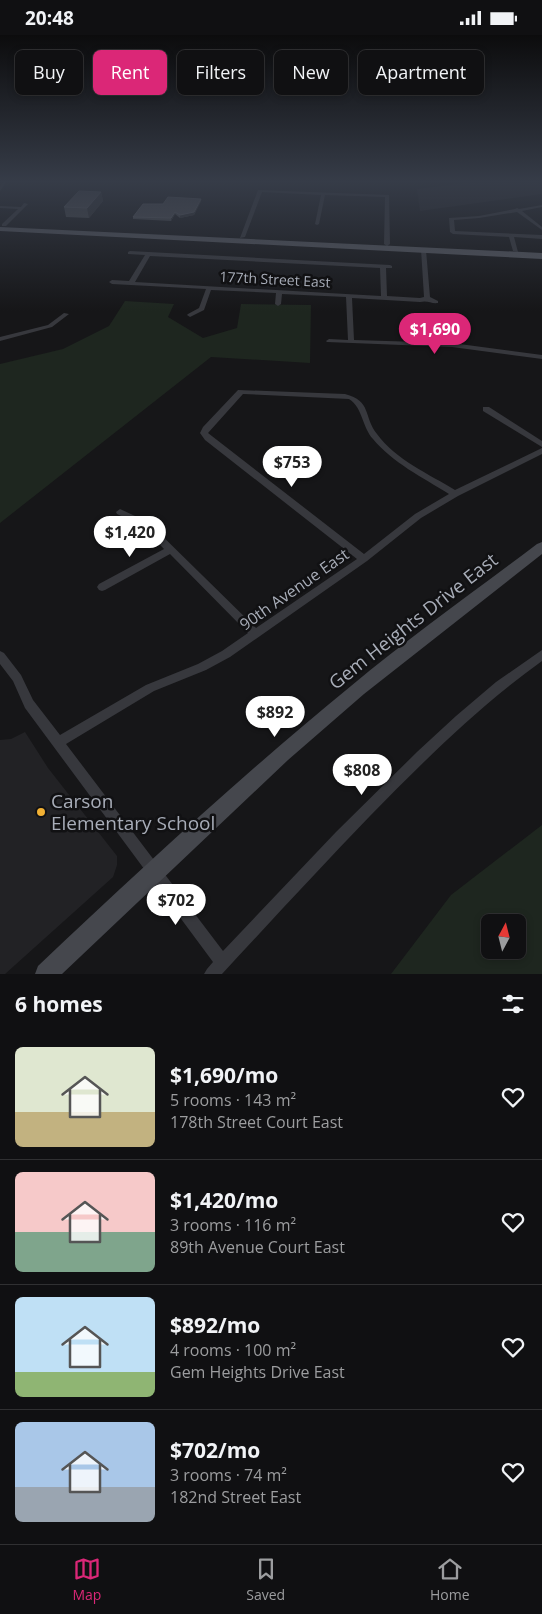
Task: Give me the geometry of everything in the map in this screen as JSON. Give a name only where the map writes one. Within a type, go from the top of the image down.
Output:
[{"type":"main road","points":[[1,226],[542,252]]},
{"type":"main road","points":[[1,226],[162,237],[542,257]]},
{"type":"main road","points":[[162,237],[168,235],[241,237]]},
{"type":"main road","points":[[288,243],[383,246],[387,244]]},
{"type":"main road","points":[[423,250],[426,248],[488,249]]},
{"type":"street","points":[[241,237],[246,224]]},
{"type":"street","points":[[387,224],[387,244]]},
{"type":"street","points":[[452,224],[453,232],[542,237]]},
{"type":"street","points":[[511,235],[516,251]]},
{"type":"street","points":[[423,250],[427,298]]},
{"type":"street","points":[[130,253],[386,267],[384,298]]},
{"type":"street","points":[[131,283],[148,254]]},
{"type":"street","name":"177th Street East","points":[[112,282],[420,300],[427,298],[436,302]]},
{"type":"street","points":[[190,315],[202,309],[209,288]]},
{"type":"street","points":[[278,304],[279,292]]},
{"type":"street","points":[[349,296],[351,341]]},
{"type":"street","points":[[0,339],[19,336],[50,326],[66,314]]},
{"type":"street","points":[[329,341],[452,345],[542,357]]},
{"type":"street","points":[[364,559],[204,433],[241,392],[345,396],[356,399],[360,402],[366,424],[382,445],[455,494]]},
{"type":"street","points":[[486,409],[542,445]]},
{"type":"street","name":"90th Avenue East","points":[[58,743],[150,688],[202,667],[255,634],[364,559],[418,516],[455,494],[542,451]]},
{"type":"street","points":[[120,512],[145,524],[255,634]]},
{"type":"street","name":"Gem Heights Drive East","points":[[46,974],[282,753],[358,689],[542,547]]},
{"type":"street","points":[[102,587],[170,550]]},
{"type":"street","points":[[0,655],[17,678],[29,704],[223,963]]},
{"type":"street","points":[[212,974],[320,857],[424,754],[494,690],[542,655]]},
{"type":"shaded area","points":[[125,301],[174,304],[168,317],[203,338],[237,328],[241,304],[311,305],[310,363],[211,357],[0,523],[0,364],[63,349],[109,326]]},
{"type":"shaded area","name":"Carson Elementary School","points":[[25,732],[48,768],[117,856],[117,865],[113,877],[5,974],[0,974],[0,740],[11,739]]},
{"type":"shaded area","points":[[542,825],[542,974],[391,974],[451,895]]},
{"type":"place","name":"Carson Elementary School","points":[[41,812]]}]
